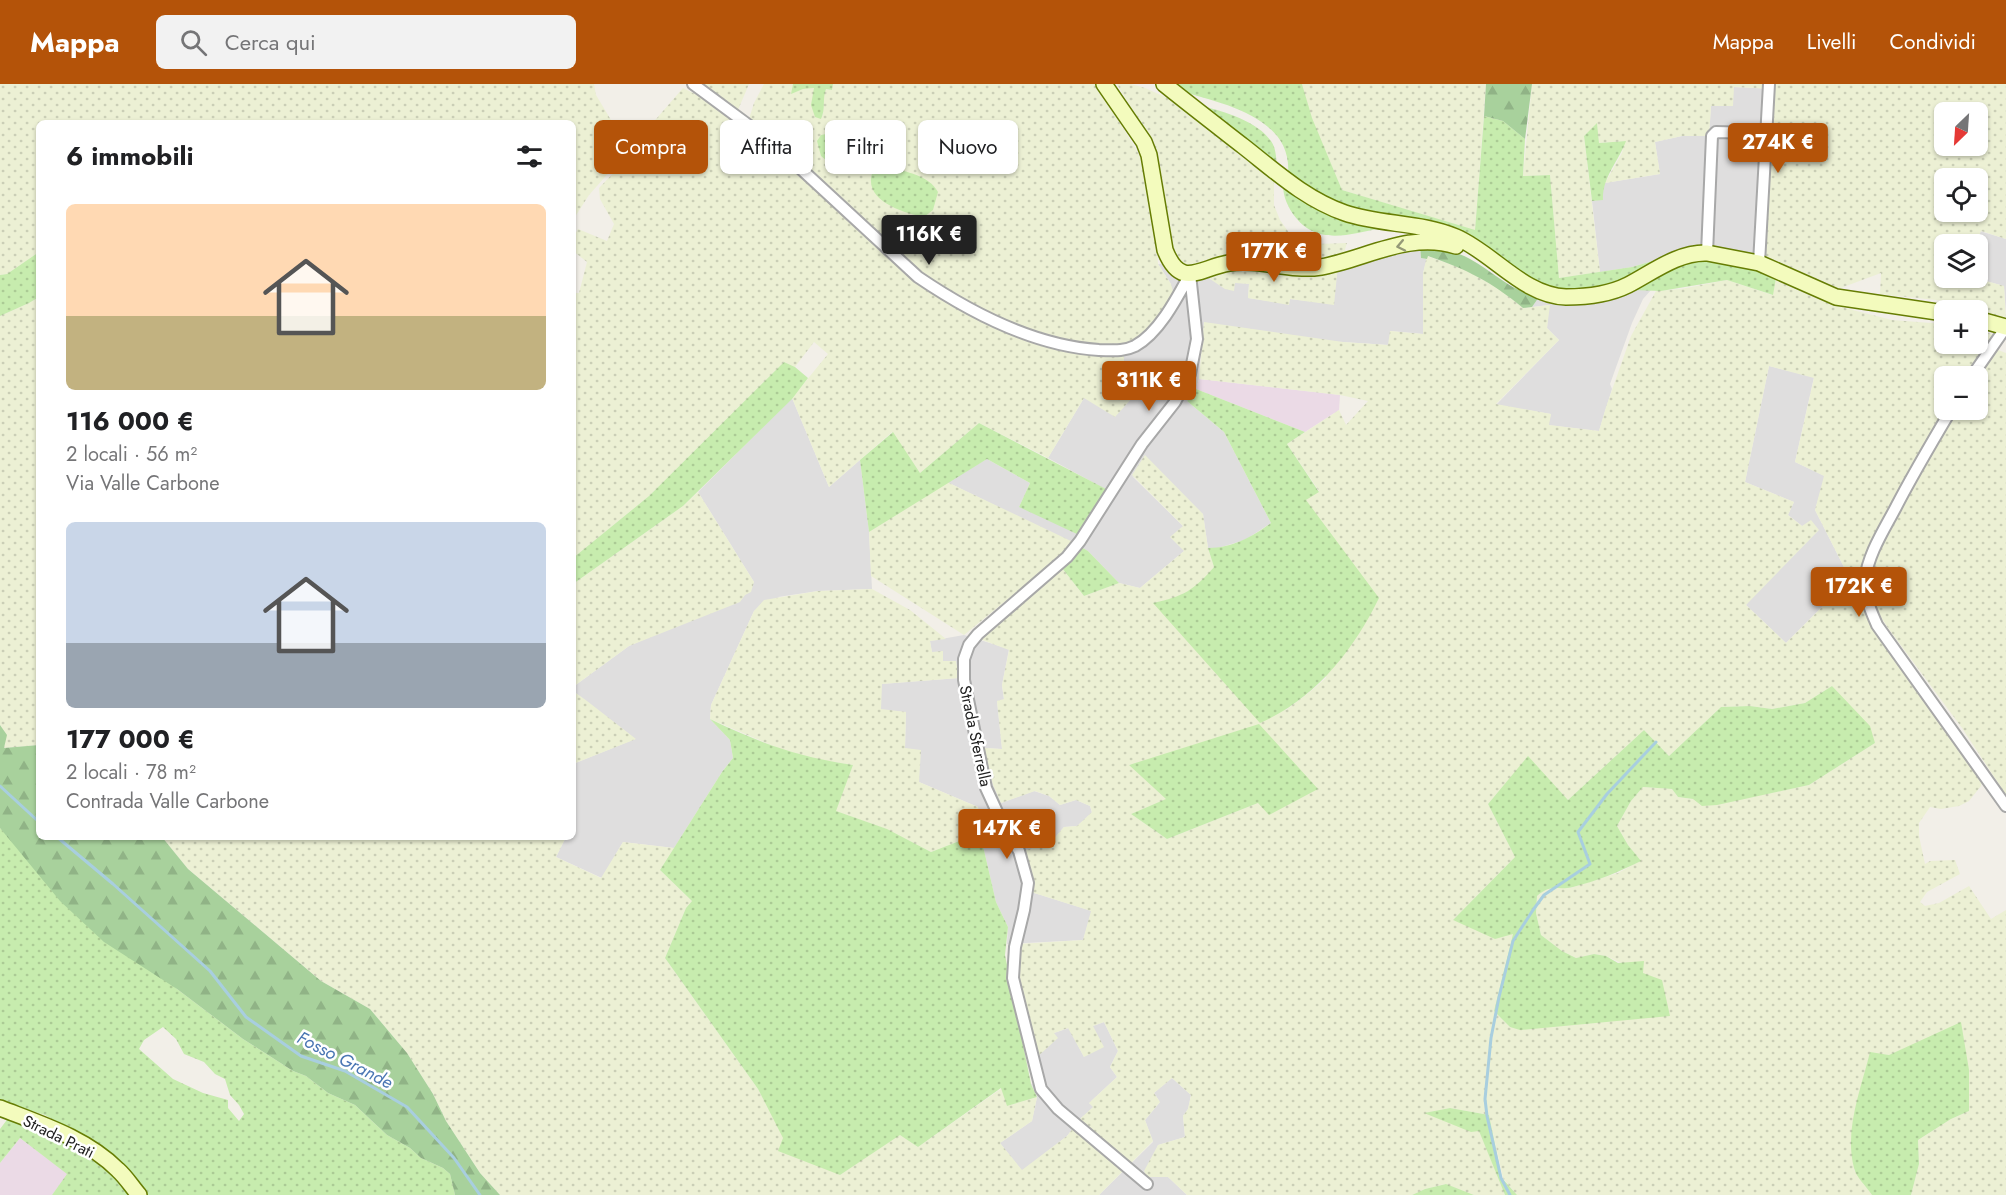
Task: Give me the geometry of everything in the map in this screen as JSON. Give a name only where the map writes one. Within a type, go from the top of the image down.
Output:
[{"type":"main road","points":[[1152,84],[1172,91],[1308,196],[1346,213],[1454,236],[1478,248],[1531,287],[1545,294],[1558,296],[1598,294],[1627,285],[1667,263],[1699,252],[1759,263],[1836,297],[1934,312]]},
{"type":"main road","points":[[1105,85],[1144,142],[1149,155],[1165,250],[1170,264],[1179,272],[1190,274],[1228,263],[1247,262],[1295,269],[1321,267],[1424,241],[1454,245],[1474,255],[1516,285],[1531,287]]},
{"type":"main road","points":[[1988,322],[2006,327]]},
{"type":"main road","name":"Strada Prati","points":[[0,1108],[89,1147],[118,1170],[139,1195]]},
{"type":"street","points":[[693,84],[774,144],[918,277],[943,294],[998,322],[1048,342],[1076,349],[1128,349],[1137,345],[1157,326],[1176,301],[1190,274]]},
{"type":"street","points":[[1759,263],[1769,84]]},
{"type":"street","points":[[1707,253],[1712,136],[1716,132],[1753,133],[1766,136]]},
{"type":"street","name":"Strada Sferrella","points":[[1147,1184],[1058,1109],[1041,1089],[1013,978],[1015,946],[1028,883],[1019,851],[1004,827],[986,788],[964,680],[964,659],[969,645],[978,634],[1053,571],[1074,549],[1142,444],[1175,402],[1190,374],[1197,339],[1190,274]]},
{"type":"street","points":[[1979,366],[2006,327]]},
{"type":"street","points":[[1945,420],[1923,455],[1878,540],[1865,581],[1867,599],[1877,625],[2006,806]]},
{"type":"shaded area","points":[[1734,87],[1775,89],[1765,259],[1673,255],[1632,267],[1600,272],[1592,201],[1603,199],[1605,183],[1660,174],[1655,142],[1682,136],[1709,136],[1711,106]]},
{"type":"shaded area","points":[[1980,231],[2006,239],[2006,314],[2004,286],[1988,282],[1988,234],[1979,234]]},
{"type":"shaded area","points":[[1420,245],[1421,258],[1427,259],[1423,273],[1423,334],[1391,331],[1389,345],[1202,338],[1199,379],[1196,389],[1187,401],[1224,432],[1271,523],[1245,540],[1218,548],[1208,548],[1203,514],[1132,476],[1184,527],[1184,551],[1140,588],[1119,583],[1088,551],[947,482],[987,459],[1030,483],[1019,507],[1107,490],[1048,458],[1084,398],[1150,376],[1124,366],[1124,347],[1171,284],[1158,264],[1208,263],[1210,279],[1249,284],[1248,298],[1289,304],[1290,299],[1333,304],[1338,265]]},
{"type":"shaded area","points":[[1651,290],[1643,299],[1632,323],[1610,384],[1612,389],[1599,431],[1548,425],[1551,414],[1496,405],[1559,340],[1547,328],[1549,305],[1532,307],[1539,297]]},
{"type":"shaded area","points":[[1769,366],[1814,377],[1795,462],[1825,476],[1815,510],[1850,579],[1786,643],[1746,605],[1802,526],[1788,515],[1794,502],[1745,482]]},
{"type":"shaded area","points":[[1199,379],[1340,395],[1339,410],[1305,432],[1196,389]]},
{"type":"shaded area","points":[[792,398],[829,487],[860,460],[869,532],[872,589],[818,591],[778,597],[754,611],[711,705],[710,719],[730,740],[733,758],[674,848],[623,842],[602,878],[556,857],[564,840],[576,840],[576,763],[635,739],[576,693],[576,685],[629,646],[745,595],[754,582],[698,492]]},
{"type":"shaded area","points":[[964,635],[1009,649],[1002,685],[1004,700],[997,701],[1002,749],[984,748],[1001,803],[1034,791],[1049,796],[1060,805],[1076,800],[1090,806],[1092,813],[1077,826],[1064,827],[1052,841],[1031,892],[1092,911],[1083,940],[1007,944],[1008,927],[996,902],[980,833],[978,807],[919,782],[905,748],[906,712],[881,710],[881,684],[959,678],[932,653],[930,641]]},
{"type":"shaded area","points":[[1104,1022],[1118,1051],[1110,1067],[1117,1077],[1089,1103],[1094,1107],[1081,1118],[1067,1136],[1022,1171],[1000,1143],[1032,1121],[1037,1097],[1031,1084],[1042,1080],[1035,1059],[1054,1033],[1069,1028],[1084,1057],[1093,1026]]},
{"type":"shaded area","points":[[1172,1078],[1191,1095],[1188,1109],[1183,1116],[1185,1137],[1158,1145],[1147,1177],[1168,1177],[1187,1195],[1099,1195],[1153,1142],[1145,1120],[1160,1102],[1154,1093]]},
{"type":"shaded area","points":[[20,1138],[68,1174],[52,1195],[0,1195],[0,1163]]},
{"type":"green space","points":[[0,84],[594,84],[596,95],[611,120],[594,120],[594,174],[608,174],[589,195],[576,215],[576,120],[36,120],[36,254],[7,274],[0,275]]},
{"type":"green space","points":[[702,84],[749,84],[738,110]]},
{"type":"green space","points":[[764,84],[793,84],[792,93],[814,88],[820,118],[823,115],[824,94],[826,89],[832,90],[833,84],[1097,84],[1144,163],[1154,202],[1158,264],[1171,284],[1174,295],[1156,321],[1135,343],[1124,347],[1124,366],[1151,377],[1115,417],[1084,398],[1048,458],[979,423],[920,473],[892,432],[829,487],[792,398],[828,354],[814,342],[795,367],[784,362],[649,496],[576,556],[576,293],[579,293],[587,262],[576,253],[576,233],[578,229],[607,241],[614,224],[600,199],[599,188],[612,174],[708,174],[708,120],[655,120],[683,88],[699,96],[733,120],[720,120],[720,174],[799,174],[882,253],[910,276],[1022,338],[1064,350],[931,280],[810,174],[813,174],[813,120],[749,119]]},
{"type":"green space","points":[[793,84],[833,84],[832,90],[826,89],[821,119],[815,117],[811,105],[814,88],[803,89],[791,94]]},
{"type":"green space","points":[[1117,84],[1131,84],[1145,88],[1172,100],[1274,179],[1274,205],[1280,220],[1290,234],[1318,244],[1347,243],[1342,259],[1317,264],[1208,263],[1185,267],[1169,250],[1162,177],[1154,142]]},
{"type":"green space","points":[[1178,84],[1302,84],[1312,118],[1342,190],[1475,230],[1484,116],[1503,121],[1525,139],[1523,176],[1550,175],[1559,278],[1632,267],[1673,255],[1711,249],[1776,278],[1773,295],[1727,280],[1661,291],[1631,290],[1618,283],[1582,289],[1556,290],[1530,280],[1475,239],[1350,207],[1312,192],[1288,174],[1286,155],[1279,139],[1267,126],[1234,108],[1180,91]]},
{"type":"green space","points":[[1302,84],[1486,84],[1475,231],[1342,190],[1311,118]]},
{"type":"green space","points":[[1486,84],[1532,84],[1525,139],[1503,121],[1484,116]]},
{"type":"green space","points":[[1532,84],[2006,84],[2006,239],[1981,231],[1980,234],[1934,234],[1934,288],[1988,288],[1988,282],[2004,286],[2006,320],[1988,314],[1988,300],[1936,300],[1880,294],[1881,273],[1838,289],[1818,287],[1765,259],[1775,89],[1734,87],[1733,106],[1711,106],[1709,136],[1682,136],[1655,142],[1660,174],[1605,183],[1622,153],[1625,141],[1599,143],[1597,124],[1584,136],[1600,272],[1559,278],[1550,175],[1523,176]]},
{"type":"green space","points":[[1203,106],[1240,118],[1258,128],[1273,144],[1277,165]]},
{"type":"green space","points":[[1597,123],[1599,143],[1626,141],[1608,176],[1603,200],[1592,201],[1584,136]]},
{"type":"green space","points":[[825,134],[825,159],[821,156],[817,141],[821,135]]},
{"type":"green space","points":[[906,172],[923,178],[938,192],[933,210],[924,217],[895,208],[878,197],[871,181],[872,174],[906,174]]},
{"type":"green space","points":[[1283,184],[1382,228],[1332,236],[1310,230],[1291,211],[1285,198]]},
{"type":"green space","points":[[1420,245],[1464,256],[1519,290],[1539,297],[1532,307],[1523,308],[1467,271],[1428,256],[1427,259],[1421,258]]},
{"type":"green space","points":[[36,254],[36,299],[0,316],[0,275],[7,274]]},
{"type":"green space","points":[[1427,256],[1464,269],[1501,290],[1523,308],[1550,305],[1547,328],[1559,340],[1496,404],[1551,414],[1549,425],[1599,431],[1631,336],[1656,291],[1681,289],[1727,280],[1772,295],[1776,278],[1833,305],[1892,320],[1934,323],[1934,354],[1988,354],[1988,333],[2006,338],[1998,350],[2006,353],[2006,795],[1962,728],[1874,606],[1866,610],[1983,777],[1981,786],[1969,801],[1959,806],[1941,809],[1930,807],[1919,823],[1919,836],[1925,864],[1930,861],[1955,860],[1960,874],[1927,892],[1920,902],[1925,906],[1939,903],[1969,886],[1991,919],[2006,910],[2006,1195],[1911,1195],[1919,1164],[1918,1140],[1951,1119],[1969,1111],[1919,1042],[1889,1055],[1870,1053],[1855,1110],[1854,1170],[1872,1195],[1517,1195],[1503,1178],[1489,1115],[1450,1108],[1425,1113],[1479,1130],[1505,1195],[1474,1195],[1445,1184],[1412,1195],[1187,1195],[1168,1177],[1147,1177],[1144,1171],[1158,1145],[1185,1137],[1183,1116],[1188,1109],[1191,1095],[1172,1078],[1154,1093],[1160,1102],[1145,1120],[1153,1141],[1099,1195],[500,1195],[480,1173],[446,1121],[433,1094],[407,1053],[370,1009],[321,981],[188,869],[164,840],[564,840],[556,857],[601,878],[623,842],[674,848],[660,870],[692,901],[686,908],[665,958],[758,1089],[784,1138],[840,1175],[900,1134],[918,1147],[1002,1088],[1007,1106],[1037,1097],[1032,1121],[1000,1143],[1022,1170],[1067,1136],[1093,1107],[1089,1103],[1117,1077],[1110,1067],[1118,1051],[1104,1022],[1093,1026],[1104,1047],[1084,1057],[1068,1028],[1054,1033],[1058,1038],[1035,1059],[1017,977],[1018,944],[1083,940],[1091,911],[1031,892],[1024,851],[1052,841],[1064,827],[1077,826],[1092,812],[1090,806],[1076,800],[1060,805],[1049,796],[1035,791],[1001,803],[993,785],[984,748],[1002,749],[997,701],[1004,699],[1002,685],[1009,650],[977,638],[1062,568],[1084,596],[1119,583],[1140,588],[1184,551],[1170,537],[1183,526],[1132,475],[1145,455],[1203,514],[1208,548],[1214,567],[1197,587],[1175,598],[1154,603],[1286,710],[1326,678],[1306,500],[1319,491],[1287,444],[1339,410],[1346,425],[1368,401],[1340,395],[1199,379],[1204,322],[1343,342],[1388,345],[1390,331],[1423,334],[1423,273]],"holes":[[[1769,366],[1814,378],[1795,462],[1824,476],[1815,510],[1850,579],[1786,643],[1746,605],[1819,530],[1811,520],[1802,526],[1788,515],[1794,502],[1745,482]],[[1832,686],[1875,743],[1809,785],[1771,793],[1693,799],[1678,797],[1672,789],[1643,787],[1631,801],[1617,826],[1640,861],[1618,873],[1570,888],[1547,888],[1537,896],[1536,913],[1541,935],[1562,951],[1576,958],[1594,954],[1606,956],[1643,973],[1510,1027],[1494,1011],[1513,934],[1453,920],[1515,857],[1488,804],[1528,757],[1568,800],[1644,730],[1669,756],[1721,707],[1750,706],[1772,709],[1805,703]],[[1129,764],[1318,789],[1258,803],[1167,839],[1131,814],[1167,799]]]},
{"type":"green space","points":[[1338,265],[1334,305],[1290,299],[1289,305],[1248,298],[1249,284],[1235,283],[1234,291],[1225,289],[1210,279],[1216,272],[1229,266]]},
{"type":"green space","points":[[36,299],[36,745],[4,748],[6,735],[0,725],[0,316]]},
{"type":"green space","points":[[784,362],[795,367],[808,378],[792,399],[683,506],[576,582],[576,556],[649,496]]},
{"type":"green space","points":[[1196,389],[1305,432],[1287,444],[1319,492],[1306,500],[1379,598],[1357,637],[1315,687],[1280,713],[1260,723],[1153,603],[1173,598],[1187,591],[1207,575],[1214,567],[1208,548],[1241,541],[1271,523],[1224,432],[1187,401]]},
{"type":"green space","points":[[979,423],[1108,490],[1079,535],[1019,507],[1030,483],[987,459],[869,532],[860,460],[893,432],[920,473]]},
{"type":"green space","points":[[947,482],[1073,542],[1063,554],[964,635],[871,576],[869,532]]},
{"type":"green space","points":[[698,492],[754,582],[751,592],[745,595],[740,602],[629,646],[576,685],[576,582],[683,506]]},
{"type":"green space","points":[[1081,547],[1088,551],[1119,583],[1084,596],[1062,568]]},
{"type":"green space","points":[[872,589],[910,610],[946,639],[930,641],[932,652],[943,651],[943,661],[956,661],[959,678],[882,684],[881,709],[906,712],[905,748],[921,750],[919,782],[978,807],[980,833],[931,852],[886,829],[835,811],[853,765],[814,759],[785,751],[710,719],[711,705],[754,611],[764,600],[818,591]]},
{"type":"green space","points":[[1832,686],[1870,726],[1875,743],[1809,785],[1717,805],[1702,806],[1693,799],[1678,797],[1672,789],[1643,787],[1631,801],[1617,826],[1641,861],[1591,882],[1567,888],[1551,888],[1537,896],[1536,913],[1541,935],[1562,951],[1576,958],[1594,954],[1606,956],[1618,963],[1644,961],[1643,973],[1662,980],[1670,1016],[1520,1030],[1510,1027],[1494,1011],[1513,934],[1495,939],[1453,920],[1515,857],[1488,804],[1528,756],[1568,800],[1644,730],[1669,756],[1721,707],[1750,706],[1772,709],[1805,703]]},
{"type":"green space","points":[[576,693],[587,701],[636,739],[576,763]]},
{"type":"green space","points":[[710,719],[780,748],[814,758],[853,765],[836,811],[887,829],[931,852],[980,833],[996,902],[1008,927],[1005,955],[1031,1084],[1037,1097],[1007,1106],[1001,1088],[918,1147],[900,1135],[840,1175],[778,1151],[783,1138],[758,1089],[665,958],[686,908],[692,901],[660,870],[733,758],[730,740]]},
{"type":"green space","points":[[1259,724],[1318,789],[1269,815],[1258,803],[1167,839],[1131,814],[1166,799],[1129,765]]},
{"type":"green space","points":[[0,725],[7,735],[4,748],[36,745],[36,840],[164,840],[188,869],[321,981],[370,1009],[407,1053],[433,1094],[446,1121],[480,1173],[500,1195],[455,1195],[450,1174],[443,1168],[421,1158],[410,1148],[387,1135],[355,1105],[328,1093],[306,1076],[293,1071],[243,1039],[177,989],[104,942],[60,901],[0,828]]},
{"type":"green space","points":[[0,828],[177,989],[243,1039],[293,1071],[306,1076],[328,1093],[355,1105],[387,1135],[410,1148],[421,1158],[443,1168],[450,1174],[455,1195],[146,1195],[67,1128],[45,1115],[0,1101]],"holes":[[[163,1027],[176,1039],[184,1054],[204,1062],[215,1074],[225,1079],[230,1095],[244,1114],[239,1121],[228,1108],[228,1100],[203,1093],[173,1079],[139,1049],[144,1040]]]},
{"type":"green space","points":[[1961,1022],[1969,1070],[1969,1111],[1951,1119],[1918,1140],[1919,1164],[1911,1195],[1872,1195],[1855,1171],[1851,1154],[1852,1124],[1870,1052],[1889,1055]]},
{"type":"green space","points":[[1450,1108],[1489,1115],[1502,1178],[1517,1195],[1505,1195],[1479,1131],[1471,1132],[1424,1113]]},
{"type":"green space","points":[[9,1117],[74,1148],[103,1168],[130,1195],[52,1195],[67,1174],[20,1138],[0,1163],[0,1129]]},
{"type":"green space","points":[[1446,1184],[1474,1195],[1412,1195],[1425,1189]]},
{"type":"waterway","points":[[1510,1195],[1501,1178],[1485,1099],[1491,1038],[1513,941],[1544,895],[1590,864],[1578,832],[1607,794],[1656,742]]},
{"type":"waterway","name":"Fosso Grande","points":[[0,786],[36,819]]},
{"type":"waterway","name":"Fosso Grande","points":[[61,840],[210,971],[246,1017],[301,1056],[345,1071],[407,1107],[454,1158],[480,1195]]}]
